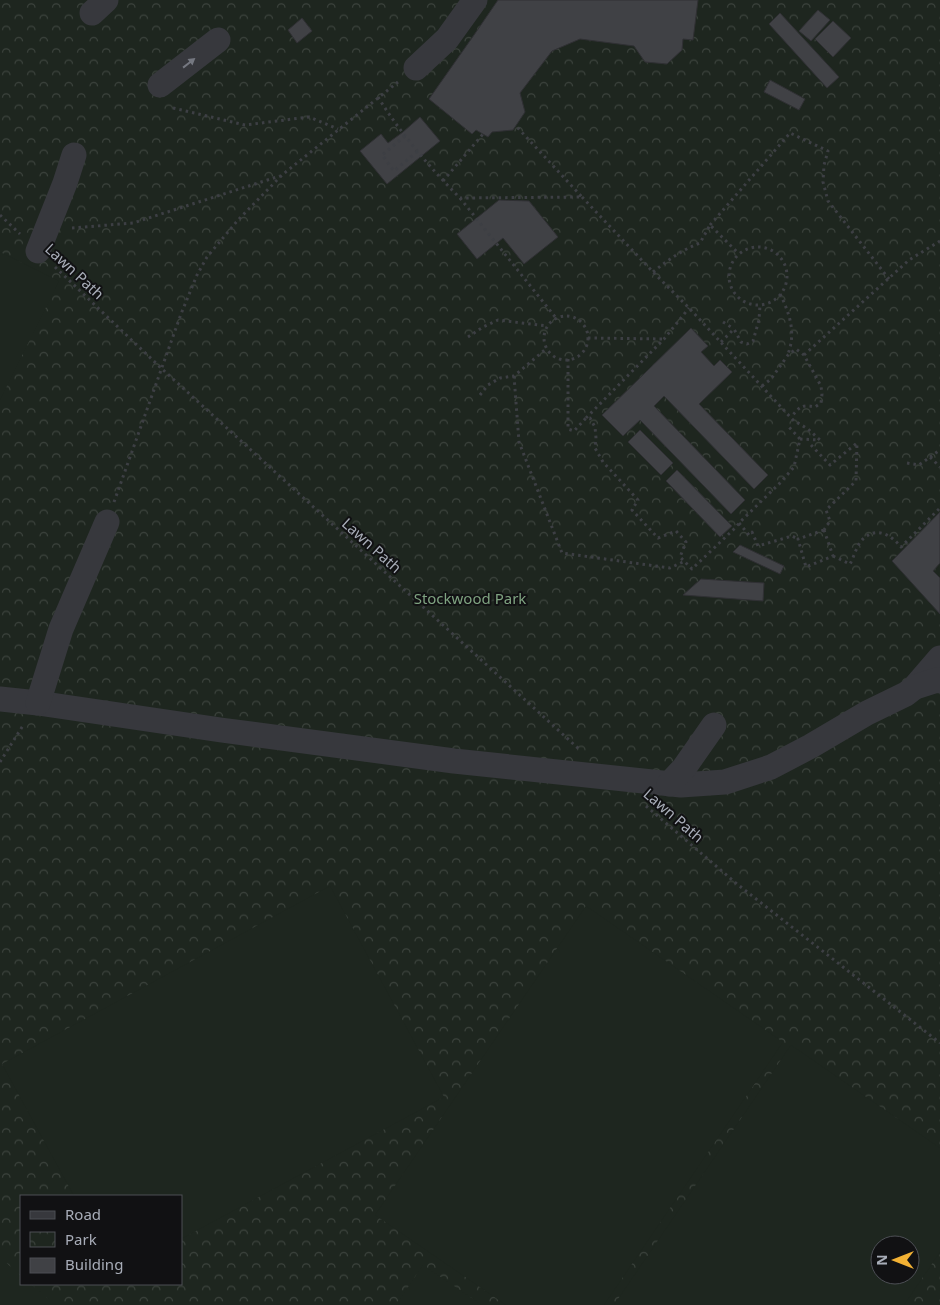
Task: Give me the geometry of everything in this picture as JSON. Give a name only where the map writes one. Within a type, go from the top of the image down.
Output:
[{"type":"lane","points":[[416,68],[447,39],[475,0]]},
{"type":"lane","points":[[160,85],[218,40]]},
{"type":"lane","points":[[42,240],[74,155]]},
{"type":"lane","points":[[38,704],[61,630],[107,522]]},
{"type":"lane","points":[[0,699],[454,760],[669,784],[725,782],[771,767],[867,713],[906,694],[915,687],[940,658]]},
{"type":"lane","points":[[915,687],[937,680],[940,681]]},
{"type":"lane","points":[[669,784],[684,768],[714,725]]},
{"type":"path","points":[[107,522],[181,314],[197,275],[207,257],[238,220],[282,175],[416,68]]},
{"type":"path","points":[[378,97],[405,136],[460,198],[556,318]]},
{"type":"path","points":[[173,108],[245,125],[309,117],[338,129]]},
{"type":"path","points":[[516,126],[791,418],[808,429],[820,440],[800,439],[788,426]]},
{"type":"path","points":[[653,272],[671,258],[688,248],[700,244],[710,225],[790,133],[828,151],[824,165],[823,182],[828,201],[889,279]]},
{"type":"path","points":[[443,181],[482,134]]},
{"type":"path","points":[[405,136],[382,155],[394,171],[418,151]]},
{"type":"path","points":[[42,240],[133,223],[282,175]]},
{"type":"path","points":[[460,198],[582,197]]},
{"type":"path","name":"Lawn Path","points":[[0,215],[42,240],[161,368],[586,755]]},
{"type":"path","points":[[710,225],[739,254]]},
{"type":"path","points":[[804,355],[909,260],[940,240]]},
{"type":"path","points":[[764,247],[775,253],[784,262],[787,275],[785,288],[780,294],[777,298],[760,305],[753,305],[740,300],[732,290],[729,277],[731,264],[739,254],[750,248],[764,247]]},
{"type":"path","points":[[762,386],[771,379],[788,355],[792,345],[792,333],[787,308],[780,294]]},
{"type":"path","points":[[723,322],[734,329],[741,342],[748,344],[753,341],[760,320],[760,305]]},
{"type":"path","points":[[568,359],[568,429],[574,431],[664,339],[689,308]]},
{"type":"path","points":[[563,316],[577,319],[587,330],[587,345],[583,352],[568,359],[557,358],[547,348],[545,342],[544,335],[548,326],[556,318],[563,316]]},
{"type":"path","points":[[468,337],[483,326],[498,320],[548,326]]},
{"type":"path","points":[[721,342],[734,329]]},
{"type":"path","points":[[588,338],[664,339]]},
{"type":"path","points":[[480,395],[488,385],[500,378],[514,376],[547,348]]},
{"type":"path","points":[[788,355],[796,349],[804,355],[821,386],[822,394],[820,403],[815,407],[801,406],[791,418]]},
{"type":"path","points":[[514,376],[518,442],[562,553],[670,568],[684,561]]},
{"type":"path","points":[[586,418],[590,418],[595,428],[595,448],[603,462],[638,500],[632,510],[658,538],[676,531],[686,542],[680,557],[692,569],[794,467],[800,439]]},
{"type":"path","points":[[739,523],[749,535],[752,532],[758,546],[792,536],[798,539],[824,530],[830,521],[826,510],[856,481],[857,444],[830,466],[811,445]]},
{"type":"path","points":[[908,463],[919,465],[940,450]]},
{"type":"path","points":[[930,457],[940,467]]},
{"type":"path","points":[[824,530],[833,556],[850,564],[862,540],[870,535],[888,534],[901,547],[940,508]]},
{"type":"path","points":[[798,539],[806,567],[833,556]]},
{"type":"path","points":[[0,762],[38,704]]},
{"type":"path","name":"Lawn Path","points":[[643,803],[737,884],[940,1043]]},
{"type":"green space","name":"Stockwood Park","points":[[0,0],[940,0],[940,1305],[0,1305]]},
{"type":"green space","points":[[0,252],[59,281],[0,400]]},
{"type":"green space","points":[[330,886],[444,1097],[182,1238],[182,1195],[73,1195],[2,1064]]},
{"type":"green space","points":[[586,906],[783,1042],[604,1305],[506,1305],[375,1215]]},
{"type":"green space","points":[[791,1045],[940,1148],[940,1252],[920,1281],[920,1235],[870,1235],[870,1285],[918,1285],[904,1305],[614,1305]]},
{"type":"green space","points":[[0,1257],[20,1275],[20,1285],[32,1285],[55,1305],[0,1305]]},
{"type":"green space","points":[[423,1265],[482,1305],[396,1305]]},
{"type":"building","points":[[498,0],[698,0],[693,40],[683,39],[682,50],[667,64],[645,62],[634,46],[580,39],[552,51],[520,93],[525,112],[513,130],[492,132],[488,137],[476,130],[472,134],[429,99]]},
{"type":"building","points":[[818,10],[830,20],[811,41],[799,31]]},
{"type":"building","points":[[780,13],[839,77],[827,88],[769,24]]},
{"type":"building","points":[[302,18],[312,31],[297,43],[288,30]]},
{"type":"building","points":[[833,21],[851,38],[833,57],[815,39]]},
{"type":"building","points":[[770,80],[805,99],[799,110],[764,92]]},
{"type":"building","points":[[420,117],[440,141],[387,184],[360,151],[381,134],[388,143]]},
{"type":"building","points":[[499,200],[529,201],[558,237],[524,264],[503,238],[477,259],[457,234]]},
{"type":"building","points":[[691,328],[708,346],[701,352],[714,366],[720,360],[732,372],[699,404],[768,475],[754,489],[664,396],[654,406],[745,500],[731,514],[640,420],[623,436],[602,415]]},
{"type":"building","points":[[640,430],[673,463],[661,475],[628,442]]},
{"type":"building","points":[[677,470],[732,526],[720,537],[666,481]]},
{"type":"building","points":[[940,512],[940,563],[933,571],[940,578],[940,614],[892,561]]},
{"type":"building","points":[[740,545],[784,566],[780,574],[733,552]]},
{"type":"building","points":[[701,579],[764,583],[763,601],[683,595]]}]
